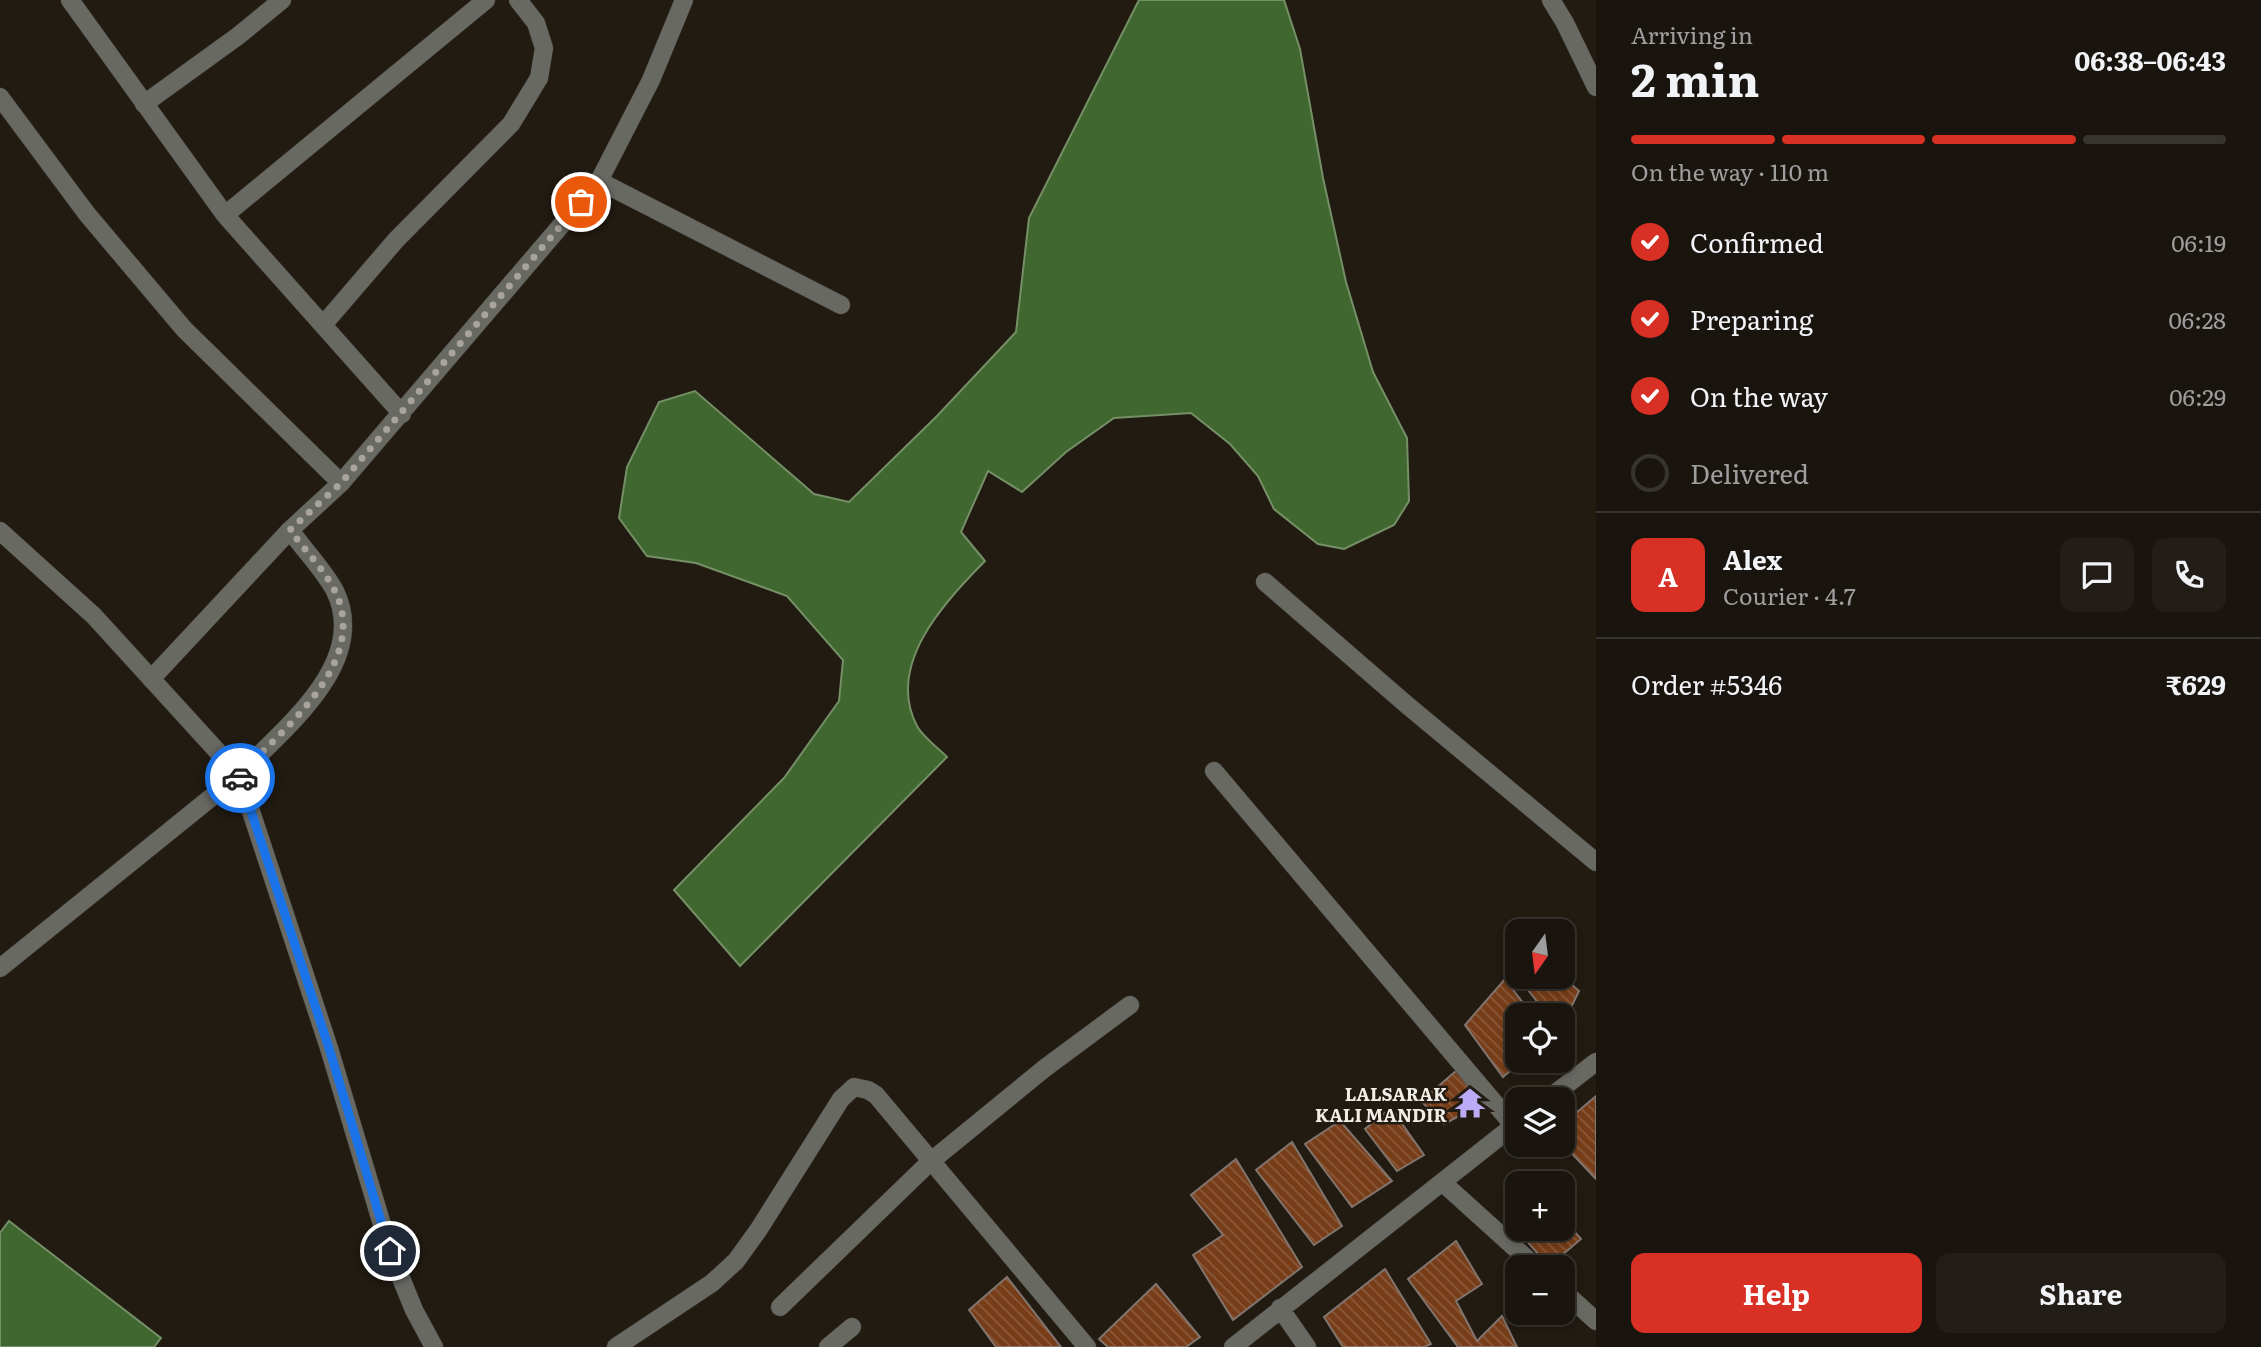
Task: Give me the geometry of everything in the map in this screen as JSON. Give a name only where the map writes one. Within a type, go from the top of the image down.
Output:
[{"type":"street","points":[[70,0],[225,215],[402,414]]},
{"type":"street","points":[[145,104],[282,0]]},
{"type":"street","points":[[225,215],[486,0]]},
{"type":"street","points":[[323,325],[396,240],[511,124],[539,78],[544,48],[536,23],[518,0]]},
{"type":"street","points":[[151,679],[290,530],[341,483],[599,181],[651,80],[684,0]]},
{"type":"street","points":[[1551,0],[1596,86]]},
{"type":"street","points":[[0,97],[88,214],[184,330],[341,483]]},
{"type":"street","points":[[599,181],[841,305]]},
{"type":"street","points":[[0,968],[239,775],[311,700],[334,668],[342,643],[343,623],[335,590],[290,530]]},
{"type":"street","points":[[0,531],[94,616],[239,775],[329,1048],[390,1251],[414,1310],[434,1347]]},
{"type":"street","points":[[1265,582],[1407,705],[1596,862]]},
{"type":"street","points":[[1214,771],[1505,1112]]},
{"type":"street","points":[[780,1307],[930,1162],[1045,1068],[1130,1005]]},
{"type":"street","points":[[1564,1087],[1596,1062]]},
{"type":"street","points":[[616,1347],[712,1283],[736,1261],[759,1230],[841,1099],[854,1087],[876,1095],[1087,1347]]},
{"type":"street","points":[[1233,1347],[1505,1133]]},
{"type":"street","points":[[1442,1182],[1523,1255]]},
{"type":"street","points":[[1575,1302],[1596,1321]]},
{"type":"street","points":[[1280,1308],[1307,1347]]},
{"type":"street","points":[[828,1347],[852,1327]]},
{"type":"shaded area","points":[[1139,0],[1284,0],[1300,49],[1323,178],[1346,282],[1373,372],[1407,438],[1409,501],[1394,525],[1344,549],[1318,544],[1274,509],[1258,476],[1230,444],[1191,413],[1114,418],[1066,452],[1022,492],[988,471],[961,532],[985,561],[937,615],[914,658],[908,680],[909,703],[917,726],[947,757],[740,966],[674,890],[784,778],[839,701],[843,660],[787,596],[696,563],[647,556],[619,518],[627,467],[659,402],[695,391],[814,494],[849,502],[937,416],[1016,332],[1029,218]]},
{"type":"shaded area","points":[[9,1221],[161,1338],[154,1347],[0,1347],[0,1233]]},
{"type":"building","points":[[1505,979],[1505,989],[1512,989],[1523,1003],[1505,1003],[1505,1073],[1508,1073],[1503,1077],[1465,1025]]},
{"type":"building","points":[[1575,987],[1579,991],[1573,1003],[1538,1003],[1527,989]]},
{"type":"building","points":[[1456,1071],[1482,1104],[1444,1124],[1421,1101]]},
{"type":"building","points":[[1596,1096],[1596,1179],[1575,1157],[1575,1114]]},
{"type":"building","points":[[1391,1108],[1424,1155],[1397,1171],[1365,1129]]},
{"type":"building","points":[[1340,1121],[1392,1181],[1352,1207],[1305,1144]]},
{"type":"building","points":[[1292,1142],[1342,1226],[1314,1245],[1256,1170]]},
{"type":"building","points":[[1236,1159],[1302,1267],[1233,1320],[1193,1255],[1223,1235],[1191,1195]]},
{"type":"building","points":[[1575,1232],[1581,1239],[1562,1255],[1539,1255],[1527,1241],[1575,1241]]},
{"type":"building","points":[[1456,1241],[1482,1284],[1456,1301],[1477,1341],[1502,1316],[1517,1347],[1458,1347],[1408,1279]]},
{"type":"building","points":[[1385,1269],[1431,1344],[1424,1347],[1343,1347],[1324,1317]]},
{"type":"building","points":[[1007,1277],[1061,1347],[996,1347],[969,1310]]},
{"type":"building","points":[[1156,1284],[1200,1337],[1186,1347],[1108,1347],[1099,1339]]},
{"type":"way so far","points":[[240,778],[239,775],[311,700],[334,668],[342,643],[343,623],[335,590],[290,530],[341,483],[581,202]]},
{"type":"place","name":"LALSARAK KALI MANDIR","points":[[1470,1103]]},
{"type":"route","points":[[240,778],[329,1048],[390,1251]]}]
